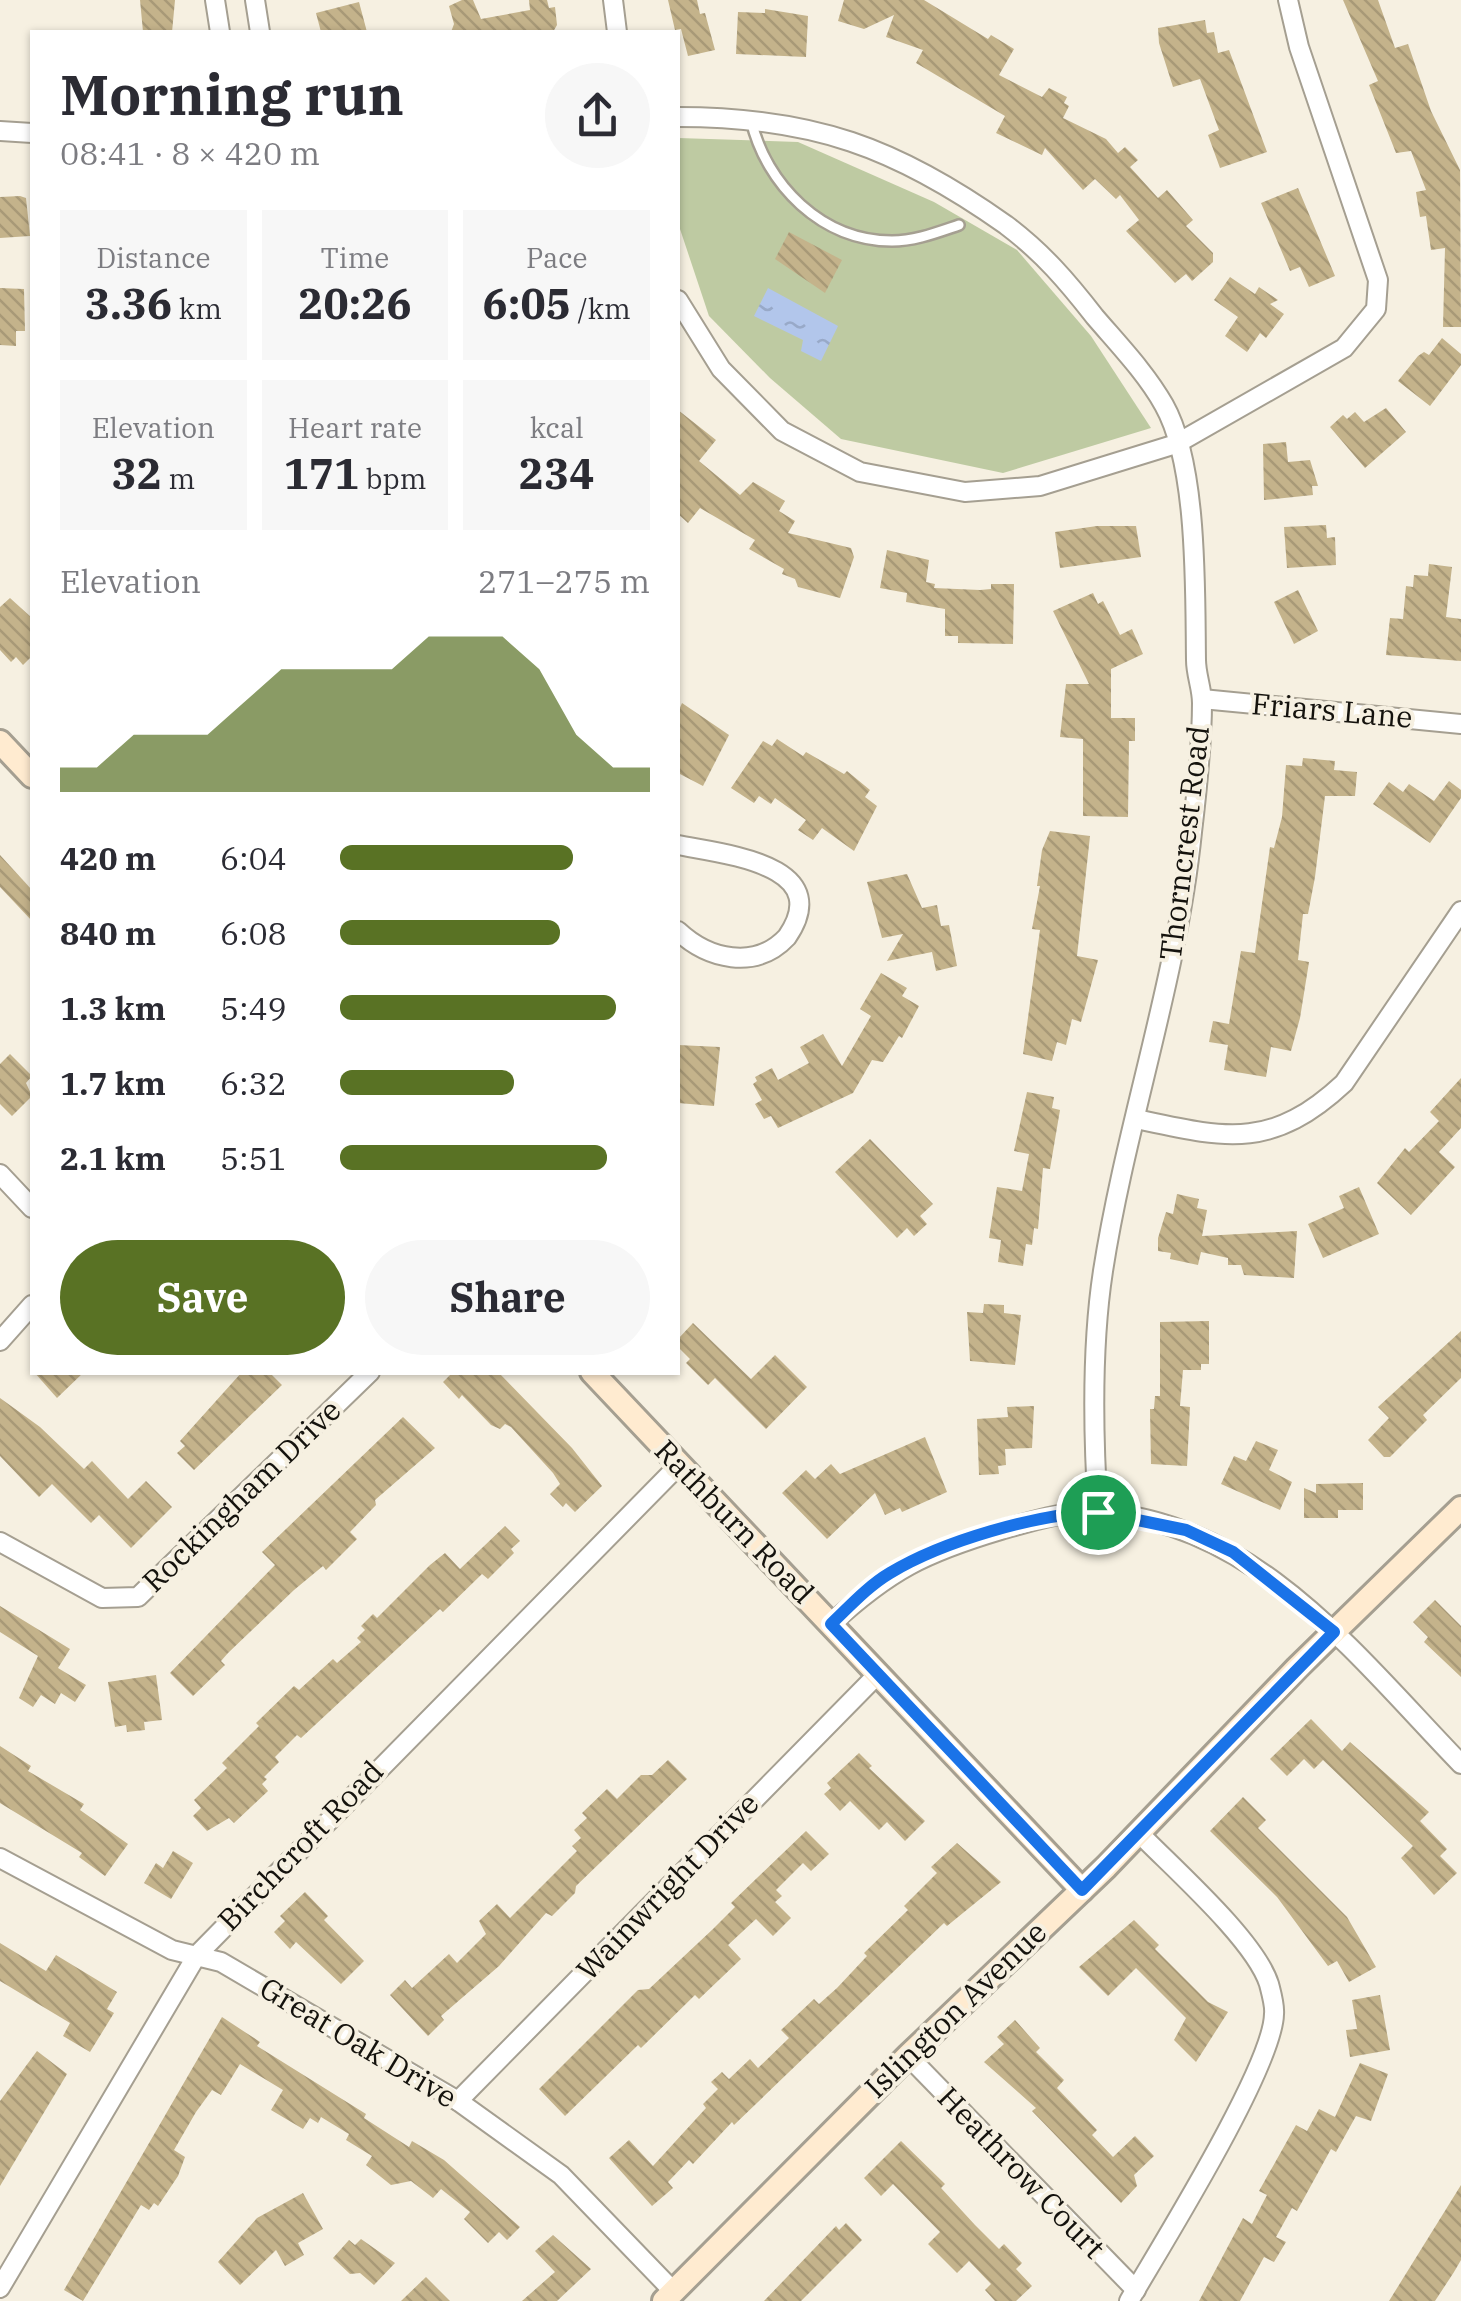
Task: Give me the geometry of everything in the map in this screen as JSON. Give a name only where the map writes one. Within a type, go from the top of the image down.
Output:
[{"type":"main road","points":[[0,742],[30,774]]},
{"type":"main road","name":"Rathburn Road","points":[[595,1375],[1082,1890]]},
{"type":"main road","name":"Islington Avenue","points":[[669,2297],[908,2056],[1082,1890],[1461,1508]]},
{"type":"street","points":[[215,0],[220,30]]},
{"type":"street","points":[[256,0],[260,30]]},
{"type":"street","points":[[613,0],[617,30]]},
{"type":"street","points":[[680,304],[702,344],[755,408],[797,441],[860,472],[965,492],[1040,486],[1176,444],[1344,348],[1376,309],[1378,280],[1299,47],[1288,0]]},
{"type":"street","name":"Thorncrest Road","points":[[680,118],[792,124],[867,145],[955,190],[1041,251],[1150,384],[1170,419],[1197,570],[1196,665],[1202,700],[1192,834],[1168,978],[1102,1276],[1093,1440],[1098,1512]]},
{"type":"street","points":[[0,131],[30,134]]},
{"type":"street","name":"Friars Lane","points":[[1202,700],[1461,724]]},
{"type":"street","points":[[680,845],[775,869],[791,884],[798,911],[787,937],[757,956],[709,954],[680,932]]},
{"type":"street","points":[[1136,1119],[1218,1137],[1272,1128],[1321,1104],[1344,1082],[1461,911]]},
{"type":"street","points":[[0,1174],[30,1206]]},
{"type":"street","points":[[0,1341],[30,1307]]},
{"type":"street","name":"Rockingham Drive","points":[[0,1542],[102,1598],[138,1597],[367,1375]]},
{"type":"street","name":"Birchcroft Road","points":[[0,2288],[197,1954],[680,1464]]},
{"type":"street","points":[[831,1624],[874,1584],[917,1560],[1010,1528],[1098,1512],[1186,1530],[1233,1552],[1334,1632],[1461,1764]]},
{"type":"street","name":"Wainwright Drive","points":[[458,2102],[880,1673]]},
{"type":"street","points":[[1132,2295],[1246,2091],[1266,2049],[1274,2014],[1269,1984],[1256,1956],[1139,1833]]},
{"type":"street","name":"Great Oak Drive","points":[[0,1858],[172,1950],[221,1962],[458,2102],[561,2174],[669,2297]]},
{"type":"street","name":"Heathrow Court","points":[[908,2056],[1132,2295]]},
{"type":"lane","points":[[751,120],[757,147],[784,189],[808,214],[878,240],[909,239],[959,225]]},
{"type":"green space","points":[[680,138],[798,142],[934,202],[1017,250],[1091,336],[1151,428],[1003,473],[841,439],[770,378],[709,316],[680,229]]},
{"type":"water","points":[[768,288],[838,326],[821,361],[801,351],[803,340],[754,316]]},
{"type":"building","points":[[140,0],[175,0],[172,30],[143,30]]},
{"type":"building","points":[[473,0],[481,19],[530,10],[529,0],[547,0],[549,8],[555,7],[557,25],[554,30],[452,30],[449,6]]},
{"type":"building","points":[[668,0],[697,0],[700,14],[705,13],[715,50],[688,56],[681,29],[675,30]]},
{"type":"building","points":[[844,0],[924,0],[988,39],[991,35],[1014,49],[999,75],[1042,97],[1049,88],[1067,97],[1064,103],[1069,106],[1063,118],[1106,139],[1118,153],[1125,147],[1138,160],[1130,167],[1158,198],[1167,190],[1193,220],[1186,226],[1213,253],[1213,262],[1192,281],[1186,274],[1175,283],[1126,231],[1139,220],[1120,195],[1116,199],[1095,179],[1083,190],[1045,148],[1042,155],[996,133],[1005,116],[916,63],[923,50],[886,37],[894,15],[864,29],[838,21]]},
{"type":"building","points":[[1343,0],[1378,0],[1395,48],[1408,44],[1431,111],[1460,170],[1461,327],[1443,327],[1445,248],[1431,250],[1426,216],[1420,217],[1416,192],[1426,190],[1411,151],[1396,153],[1369,85],[1378,81]]},
{"type":"building","points":[[359,2],[366,30],[320,30],[316,13]]},
{"type":"building","points":[[765,9],[808,16],[806,57],[736,54],[738,12],[765,13]]},
{"type":"building","points":[[1205,20],[1207,33],[1214,32],[1218,53],[1229,50],[1267,152],[1220,168],[1208,135],[1219,130],[1200,79],[1173,87],[1159,43],[1158,28]]},
{"type":"building","points":[[1298,188],[1335,276],[1309,287],[1300,267],[1290,271],[1261,203]]},
{"type":"building","points":[[0,197],[26,198],[30,236],[0,238]]},
{"type":"building","points":[[789,232],[842,260],[825,293],[775,259]]},
{"type":"building","points":[[1230,277],[1255,294],[1259,287],[1278,300],[1270,304],[1284,314],[1266,338],[1260,333],[1247,352],[1225,336],[1238,317],[1214,300]]},
{"type":"building","points":[[0,288],[24,289],[25,331],[16,331],[16,346],[0,345]]},
{"type":"building","points":[[1442,338],[1461,354],[1461,365],[1430,406],[1398,381],[1418,356],[1424,352],[1429,355]]},
{"type":"building","points":[[1386,408],[1406,432],[1365,468],[1330,427],[1343,415],[1347,419],[1355,412],[1364,422]]},
{"type":"building","points":[[680,412],[716,440],[699,461],[740,495],[753,482],[785,501],[779,511],[795,521],[788,533],[851,548],[854,557],[840,598],[798,587],[795,579],[782,574],[784,569],[749,549],[755,540],[700,508],[688,523],[680,516]]},
{"type":"building","points":[[1286,442],[1288,462],[1310,460],[1318,486],[1312,486],[1313,495],[1264,500],[1263,444]]},
{"type":"building","points":[[1326,525],[1327,538],[1335,537],[1336,565],[1287,568],[1284,527]]},
{"type":"building","points":[[1136,526],[1141,557],[1060,568],[1055,532]]},
{"type":"building","points":[[887,550],[929,560],[926,582],[935,584],[934,588],[980,590],[991,589],[991,584],[1014,584],[1013,644],[958,643],[958,636],[945,636],[945,609],[906,602],[907,593],[880,588]]},
{"type":"building","points":[[1429,564],[1452,567],[1446,617],[1461,619],[1461,661],[1386,655],[1390,618],[1403,619],[1406,586],[1413,587],[1414,575],[1428,576]]},
{"type":"building","points":[[1298,590],[1318,631],[1294,644],[1274,602]]},
{"type":"building","points":[[1093,593],[1098,604],[1103,601],[1120,635],[1132,629],[1143,654],[1111,669],[1111,718],[1135,718],[1135,741],[1129,741],[1128,817],[1083,816],[1083,739],[1060,737],[1066,684],[1089,684],[1053,611]]},
{"type":"building","points":[[10,598],[30,616],[30,658],[23,665],[16,657],[11,662],[0,650],[0,607]]},
{"type":"building","points":[[682,703],[729,735],[703,786],[680,774]]},
{"type":"building","points":[[777,739],[803,756],[806,752],[844,774],[847,771],[870,790],[865,797],[877,806],[854,851],[822,828],[813,840],[798,830],[806,820],[775,798],[771,804],[759,796],[754,803],[731,788],[763,741],[772,746]]},
{"type":"building","points":[[1303,758],[1335,761],[1334,770],[1357,772],[1355,796],[1325,796],[1315,877],[1308,914],[1303,914],[1298,960],[1309,962],[1300,1018],[1291,1051],[1271,1047],[1266,1077],[1224,1070],[1228,1045],[1209,1042],[1213,1021],[1229,1024],[1241,951],[1255,953],[1270,847],[1274,848],[1282,817],[1286,765],[1302,766]]},
{"type":"building","points":[[1449,781],[1461,790],[1461,798],[1430,843],[1373,804],[1389,782],[1403,792],[1409,784],[1434,801]]},
{"type":"building","points":[[1050,831],[1090,836],[1077,956],[1098,960],[1081,1022],[1072,1019],[1066,1045],[1057,1042],[1052,1061],[1023,1054],[1040,930],[1032,929],[1037,886],[1042,850]]},
{"type":"building","points":[[0,855],[30,888],[30,919],[0,887]]},
{"type":"building","points":[[907,874],[922,908],[937,905],[941,926],[949,925],[957,966],[936,971],[932,952],[887,961],[903,934],[882,938],[867,882]]},
{"type":"building","points":[[881,973],[907,988],[902,996],[919,1006],[902,1038],[899,1036],[883,1062],[872,1060],[853,1093],[778,1128],[771,1116],[764,1119],[755,1104],[762,1100],[753,1084],[757,1081],[755,1077],[772,1068],[778,1080],[809,1063],[800,1047],[823,1034],[842,1066],[871,1016],[860,1009]]},
{"type":"building","points":[[680,1045],[720,1047],[714,1106],[680,1103]]},
{"type":"building","points":[[10,1054],[30,1074],[26,1083],[30,1098],[12,1116],[0,1104],[0,1064]]},
{"type":"building","points":[[1461,1078],[1461,1128],[1439,1152],[1455,1167],[1411,1215],[1377,1183],[1405,1148],[1409,1152],[1439,1121],[1430,1112]]},
{"type":"building","points":[[1027,1092],[1054,1097],[1052,1108],[1060,1110],[1050,1169],[1043,1168],[1038,1229],[1034,1228],[1032,1245],[1026,1244],[1023,1266],[998,1262],[1001,1240],[989,1238],[997,1187],[1022,1191],[1029,1154],[1014,1151]]},
{"type":"building","points":[[870,1139],[933,1204],[920,1216],[927,1224],[914,1236],[907,1228],[897,1238],[835,1172]]},
{"type":"building","points":[[1359,1187],[1379,1234],[1323,1258],[1308,1224],[1344,1208],[1339,1196]]},
{"type":"building","points":[[1177,1194],[1199,1199],[1197,1208],[1207,1210],[1202,1236],[1297,1231],[1294,1278],[1244,1275],[1241,1265],[1228,1265],[1228,1258],[1201,1252],[1198,1265],[1170,1259],[1171,1253],[1158,1251],[1166,1212],[1173,1214]]},
{"type":"building","points":[[984,1304],[1004,1305],[1004,1313],[1021,1315],[1015,1365],[970,1361],[967,1312],[983,1313]]},
{"type":"building","points":[[1209,1321],[1209,1364],[1201,1364],[1201,1370],[1183,1370],[1180,1406],[1190,1407],[1187,1466],[1151,1464],[1150,1409],[1154,1409],[1155,1396],[1160,1396],[1160,1322]]},
{"type":"building","points":[[693,1323],[751,1379],[775,1355],[807,1387],[766,1429],[715,1378],[708,1385],[686,1363],[690,1359],[680,1349],[680,1337]]},
{"type":"building","points":[[1461,1331],[1461,1378],[1423,1415],[1427,1420],[1390,1457],[1384,1457],[1368,1440],[1389,1418],[1378,1407]]},
{"type":"building","points":[[37,1375],[81,1375],[57,1398]]},
{"type":"building","points":[[239,1375],[272,1375],[282,1385],[194,1470],[177,1453],[185,1446],[180,1441]]},
{"type":"building","points":[[450,1375],[501,1375],[572,1448],[602,1486],[575,1512],[566,1503],[563,1507],[550,1494],[560,1484],[553,1473],[511,1427],[505,1424],[500,1429],[491,1425],[443,1382]]},
{"type":"building","points":[[0,1398],[40,1427],[84,1469],[92,1461],[128,1499],[146,1481],[172,1507],[131,1548],[99,1515],[91,1523],[52,1484],[39,1497],[0,1456]]},
{"type":"building","points":[[1034,1406],[1032,1448],[1005,1449],[1006,1465],[998,1466],[999,1474],[979,1475],[977,1419],[1008,1417],[1007,1407]]},
{"type":"building","points":[[403,1417],[435,1448],[375,1500],[376,1505],[350,1532],[357,1539],[326,1570],[323,1566],[294,1590],[228,1653],[221,1661],[225,1665],[193,1696],[170,1673],[275,1565],[262,1552]]},
{"type":"building","points":[[925,1437],[947,1492],[902,1512],[900,1508],[885,1515],[875,1493],[827,1539],[782,1493],[806,1470],[815,1479],[831,1464],[840,1474]]},
{"type":"building","points":[[1256,1441],[1278,1450],[1269,1470],[1292,1482],[1280,1510],[1221,1484],[1234,1456],[1246,1461]]},
{"type":"building","points":[[1363,1483],[1363,1510],[1338,1510],[1338,1518],[1304,1518],[1304,1488],[1316,1493],[1316,1484]]},
{"type":"building","points":[[505,1526],[520,1541],[511,1549],[514,1553],[488,1579],[482,1574],[443,1612],[440,1609],[301,1738],[297,1735],[275,1757],[279,1762],[264,1777],[267,1779],[262,1784],[268,1791],[234,1823],[229,1818],[207,1831],[193,1816],[201,1808],[194,1800],[227,1768],[222,1763],[259,1726],[256,1723],[294,1686],[299,1690],[333,1659],[337,1663],[361,1642],[357,1638],[365,1630],[361,1626],[373,1614],[377,1618],[445,1553],[460,1569]]},
{"type":"building","points":[[1435,1600],[1461,1626],[1461,1677],[1424,1642],[1428,1637],[1413,1622]]},
{"type":"building","points":[[0,1606],[70,1649],[58,1668],[86,1685],[75,1702],[61,1693],[55,1704],[41,1695],[33,1707],[19,1698],[38,1656],[0,1632]]},
{"type":"building","points":[[156,1675],[162,1720],[144,1722],[145,1730],[127,1732],[126,1725],[115,1727],[108,1682]]},
{"type":"building","points":[[1311,1719],[1342,1751],[1350,1742],[1429,1812],[1420,1821],[1447,1849],[1440,1856],[1457,1873],[1434,1895],[1401,1858],[1413,1846],[1323,1760],[1314,1769],[1304,1759],[1287,1776],[1270,1759]]},
{"type":"building","points":[[0,1746],[31,1766],[28,1771],[84,1804],[80,1810],[128,1844],[105,1876],[79,1857],[82,1853],[0,1803]]},
{"type":"building","points":[[859,1753],[872,1766],[869,1768],[925,1821],[905,1841],[887,1822],[879,1830],[850,1801],[840,1811],[824,1794],[831,1788],[827,1783]]},
{"type":"building","points":[[668,1760],[687,1779],[576,1886],[575,1893],[552,1916],[546,1913],[499,1966],[441,2016],[444,2020],[428,2036],[390,1995],[405,1980],[412,1988],[449,1954],[457,1963],[486,1934],[479,1921],[497,1904],[510,1918],[577,1851],[572,1846],[581,1838],[574,1830],[587,1818],[582,1813],[607,1789],[617,1799],[641,1775],[652,1775]]},
{"type":"building","points":[[1243,1797],[1266,1820],[1258,1828],[1347,1917],[1376,1967],[1349,1982],[1337,1961],[1328,1966],[1277,1897],[1210,1831]]},
{"type":"building","points":[[806,1831],[829,1854],[811,1871],[803,1863],[776,1890],[782,1896],[775,1902],[791,1918],[773,1936],[756,1919],[728,1945],[741,1959],[699,1999],[695,1995],[641,2048],[638,2045],[565,2116],[539,2089],[638,1990],[649,1989],[713,1929],[735,1907],[731,1903]]},
{"type":"building","points":[[957,1843],[1001,1882],[947,1926],[944,1923],[734,2125],[732,2122],[693,2164],[689,2160],[668,2182],[673,2188],[652,2206],[609,2158],[629,2140],[653,2166],[706,2108],[703,2104],[718,2089],[711,2082],[722,2072],[729,2079],[750,2059],[758,2068],[789,2038],[781,2030],[814,1999],[819,2004],[837,1988],[867,1956],[864,1953],[908,1910],[904,1906],[937,1873],[931,1867]]},
{"type":"building","points":[[173,1851],[193,1863],[171,1899],[144,1883],[156,1863],[163,1868]]},
{"type":"building","points":[[305,1892],[328,1916],[324,1920],[364,1961],[341,1984],[296,1942],[290,1949],[274,1932],[285,1921],[280,1916]]},
{"type":"building","points":[[1134,1920],[1159,1945],[1155,1949],[1208,2002],[1228,2012],[1196,2062],[1174,2040],[1186,2018],[1136,1968],[1108,1996],[1079,1967]]},
{"type":"building","points":[[0,1943],[46,1971],[56,1955],[117,1992],[107,2009],[114,2013],[90,2052],[63,2036],[70,2023],[0,1981]]},
{"type":"building","points":[[1380,1995],[1390,2050],[1350,2057],[1346,2030],[1357,2029],[1352,2000]]},
{"type":"building","points":[[222,2017],[260,2042],[257,2046],[366,2114],[364,2118],[409,2147],[412,2141],[444,2160],[520,2227],[507,2240],[499,2232],[488,2243],[464,2219],[470,2212],[441,2189],[433,2198],[411,2181],[391,2185],[366,2165],[372,2156],[346,2140],[349,2134],[321,2117],[318,2123],[310,2118],[303,2129],[271,2110],[283,2090],[240,2064],[221,2095],[212,2090],[174,2150],[185,2157],[178,2176],[158,2206],[154,2203],[149,2210],[141,2205],[83,2301],[64,2290]]},
{"type":"building","points":[[1015,2020],[1040,2048],[1036,2052],[1064,2080],[1057,2088],[1097,2130],[1092,2135],[1113,2157],[1135,2136],[1154,2156],[1134,2175],[1137,2186],[1121,2203],[1032,2111],[1036,2108],[984,2062],[1004,2044],[997,2037]]},
{"type":"building","points":[[37,2051],[67,2074],[0,2186],[0,2101]]},
{"type":"building","points":[[1360,2063],[1388,2074],[1371,2121],[1356,2116],[1336,2152],[1331,2149],[1297,2211],[1292,2208],[1276,2237],[1286,2242],[1274,2262],[1264,2257],[1240,2301],[1199,2301],[1243,2218],[1252,2224],[1267,2195],[1259,2191],[1296,2125],[1307,2131],[1319,2109],[1335,2117]]},
{"type":"building","points":[[901,2141],[945,2184],[941,2188],[975,2225],[999,2249],[1004,2244],[1022,2263],[1016,2269],[1032,2286],[1016,2301],[995,2301],[985,2290],[991,2284],[969,2261],[957,2273],[928,2244],[940,2232],[893,2184],[881,2196],[864,2178]]},
{"type":"building","points":[[1461,2185],[1461,2260],[1454,2272],[1435,2301],[1389,2301]]},
{"type":"building","points":[[303,2193],[323,2229],[298,2243],[304,2255],[285,2266],[276,2250],[240,2285],[218,2262],[257,2218]]},
{"type":"building","points":[[846,2223],[862,2240],[801,2301],[764,2301],[836,2226],[839,2230]]},
{"type":"building","points":[[553,2235],[591,2269],[557,2301],[522,2301],[555,2272],[535,2251]]},
{"type":"building","points":[[361,2239],[395,2263],[374,2285],[360,2273],[350,2274],[333,2258],[349,2240],[355,2245]]},
{"type":"building","points":[[426,2277],[450,2301],[401,2301]]},
{"type":"route","points":[[1098,1512],[1186,1530],[1233,1552],[1252,1563],[1334,1632],[1082,1890],[831,1624],[874,1584],[917,1560],[1010,1528],[1075,1513],[1098,1512]]}]
